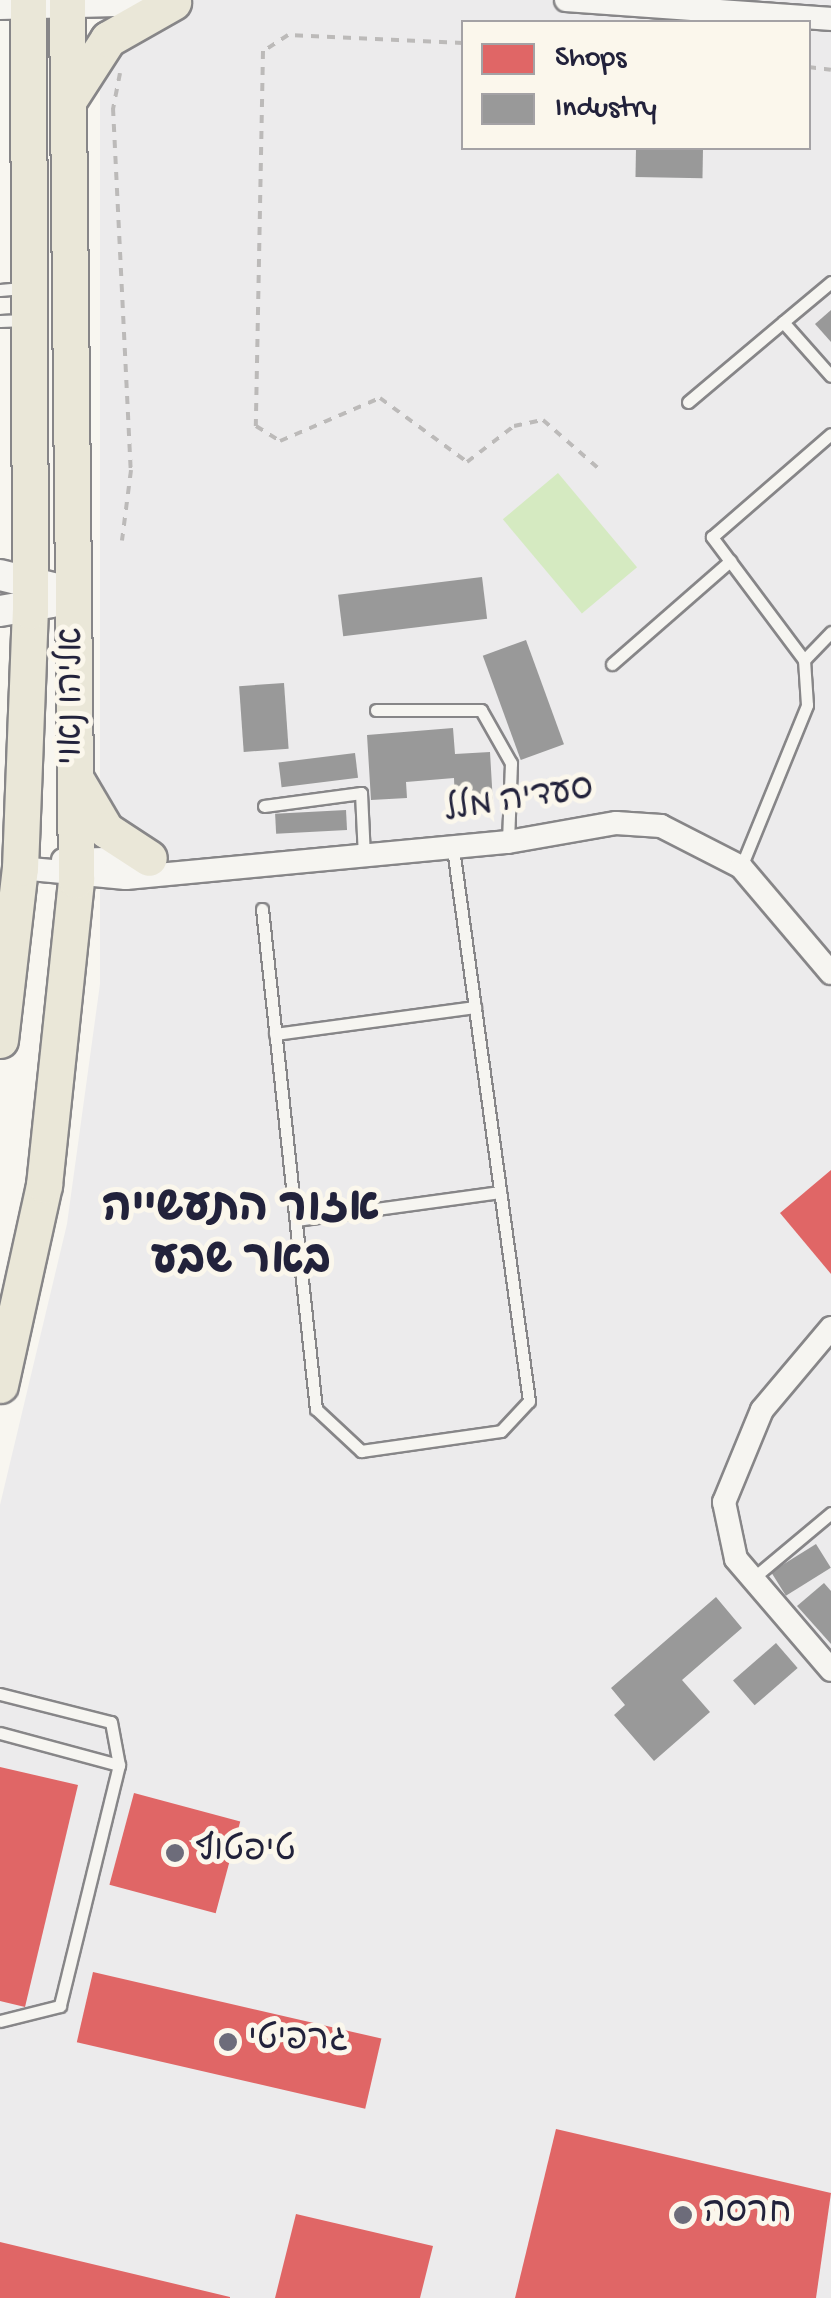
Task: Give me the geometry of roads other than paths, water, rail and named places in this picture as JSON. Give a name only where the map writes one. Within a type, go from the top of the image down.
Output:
[{"type":"highway","points":[[68,104],[108,39],[179,1]]},
{"type":"highway","name":"אליהו נאוי","points":[[0,1385],[46,1169],[76,869],[67,4]]},
{"type":"highway","name":"אליהו נאוי","points":[[0,1040],[20,868],[26,687],[15,611],[15,575],[30,489],[15,305],[19,6]]},
{"type":"highway","points":[[0,535],[30,489]]},
{"type":"highway","points":[[0,640],[26,687]]},
{"type":"highway","points":[[74,771],[106,830],[148,858]]},
{"type":"main road","points":[[15,575],[74,593]]},
{"type":"main road","points":[[15,611],[74,593]]},
{"type":"street","points":[[566,0],[709,6],[831,20]]},
{"type":"street","points":[[19,6],[179,1]]},
{"type":"street","name":"סעדיה מלל","points":[[20,868],[223,868],[508,842],[616,823],[662,826],[741,867],[831,972]]},
{"type":"street","name":"סעדיה מלל","points":[[76,869],[148,858],[223,868]]},
{"type":"street","points":[[831,1328],[762,1410],[724,1502],[729,1544],[752,1580],[831,1670]]},
{"type":"lane","points":[[688,402],[831,282]]},
{"type":"lane","points":[[783,322],[831,376]]},
{"type":"lane","points":[[741,867],[807,705],[804,660],[712,536],[831,434]]},
{"type":"lane","points":[[612,664],[730,561]]},
{"type":"lane","points":[[804,660],[831,632]]},
{"type":"lane","points":[[376,710],[481,710],[511,763],[508,842]]},
{"type":"lane","points":[[264,806],[361,793],[364,858]]},
{"type":"lane","points":[[262,909],[316,1408],[330,1431],[360,1450],[483,1434],[513,1426],[529,1400],[454,848]]},
{"type":"lane","points":[[275,1034],[475,1007]]},
{"type":"lane","points":[[296,1220],[500,1192]]},
{"type":"lane","points":[[752,1580],[831,1513]]},
{"type":"lane","points":[[0,1694],[112,1722],[119,1765],[60,2006],[0,2021]]},
{"type":"lane","points":[[0,1733],[119,1765]]},
{"type":"place","name":"טיפטוף","points":[[175,1853]]},
{"type":"place","name":"גרפיטי","points":[[228,2042]]},
{"type":"place","name":"חרסה","points":[[683,2215]]},
{"type":"district","name":"אזור התעשייה באר שבע","points":[[241,1237]]}]
